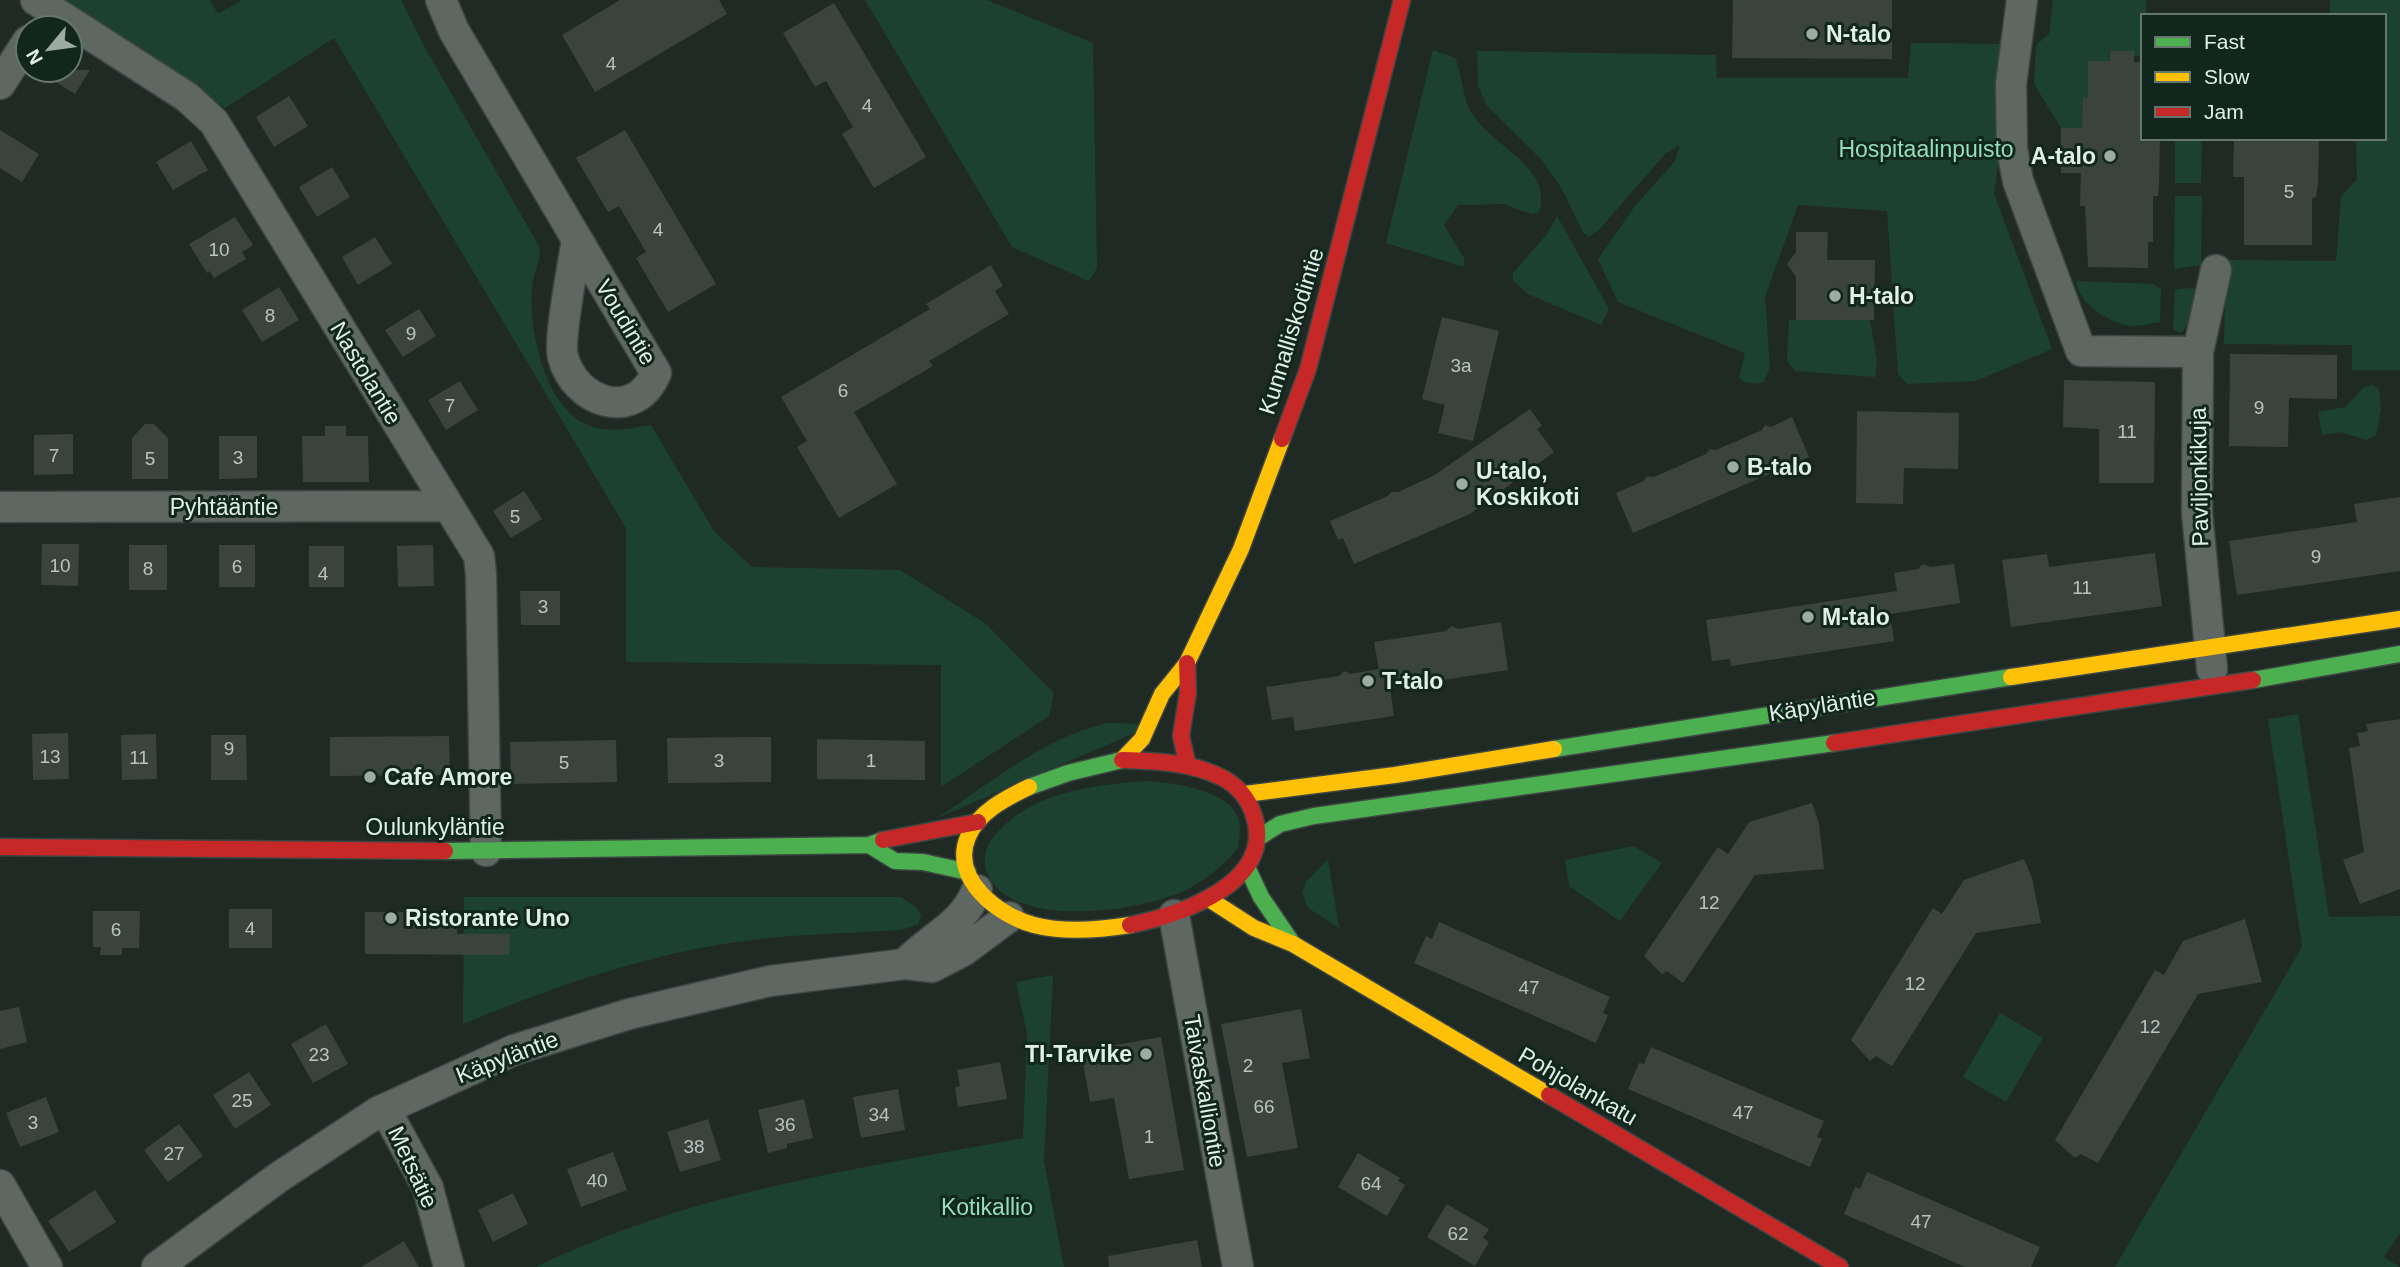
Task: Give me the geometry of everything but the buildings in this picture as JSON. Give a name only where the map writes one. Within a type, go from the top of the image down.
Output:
[{"type":"main road","name":"Kunnalliskodintie","points":[[1122,761],[1142,739],[1162,694],[1187,663],[1241,549],[1308,369],[1402,0]]},
{"type":"main road","name":"Käpyläntie","points":[[1245,794],[1395,775],[2208,646],[2400,619]]},
{"type":"main road","name":"Käpyläntie","points":[[1258,838],[1280,824],[1307,817],[1521,789],[2214,685],[2400,654]]},
{"type":"main road","name":"Kunnalliskodintie","points":[[1187,663],[1188,692],[1181,736],[1188,766]]},
{"type":"main road","points":[[1122,761],[1188,766],[1220,777],[1245,794],[1253,809],[1258,838],[1247,867],[1228,886],[1209,899],[1174,915],[1070,930],[1031,925],[1009,916],[972,881],[966,849],[970,834],[978,822],[1004,799],[1030,785],[1078,768],[1122,761]]},
{"type":"main road","name":"Oulunkyläntie","points":[[0,847],[486,851],[869,845],[897,835],[978,822]]},
{"type":"main road","name":"Oulunkyläntie","points":[[869,845],[895,861],[923,862],[972,881]]},
{"type":"main road","name":"Pohjolankatu","points":[[1247,867],[1255,890],[1278,918],[1293,944]]},
{"type":"main road","name":"Pohjolankatu","points":[[1209,899],[1254,928],[1293,944],[1840,1267]]},
{"type":"street","name":"Voudintie","points":[[441,0],[454,31],[577,239],[656,373],[650,387],[617,404],[597,399],[579,387],[562,356],[577,239]]},
{"type":"street","points":[[2022,0],[2010,105],[2012,149],[2018,181],[2081,351],[2198,352]]},
{"type":"street","name":"Nastolantie","points":[[40,12],[187,97],[214,122],[479,556],[486,851]]},
{"type":"street","points":[[0,84],[14,62]]},
{"type":"street","name":"Paviljonkikuja","points":[[2214,685],[2208,646],[2197,512],[2198,352],[2216,270]]},
{"type":"street","name":"Pyhtääntie","points":[[0,507],[448,506]]},
{"type":"street","points":[[905,964],[922,946],[949,930],[961,918],[972,881]]},
{"type":"street","name":"Taivaskalliontie","points":[[1174,915],[1238,1267]]},
{"type":"street","name":"Käpyläntie","points":[[157,1267],[279,1177],[384,1109],[514,1050],[629,1014],[770,981],[905,964],[932,967],[946,961],[1009,916]]},
{"type":"street","name":"Metsätie","points":[[384,1109],[428,1188],[449,1267]]},
{"type":"street","points":[[0,1185],[47,1267]]},
{"type":"green space","points":[[67,0],[210,0],[218,14],[242,0],[401,0],[424,46],[539,246],[532,287],[533,326],[544,370],[565,408],[579,421],[597,428],[617,430],[651,425],[714,531],[752,567],[900,570],[986,624],[1054,693],[1049,716],[941,787],[941,665],[626,662],[626,528],[334,38],[225,108]]},
{"type":"green space","points":[[865,0],[987,0],[1093,43],[1097,268],[1089,281],[1012,247]]},
{"type":"green space","points":[[2053,0],[2146,0],[2146,14],[2141,14],[2141,56],[2134,56],[2134,51],[2110,61],[2088,61],[2088,98],[2083,98],[2082,128],[2061,128],[2034,84],[2036,45],[2049,34]]},
{"type":"green space","points":[[2330,0],[2400,0],[2400,370],[2352,370],[2352,345],[2224,344],[2226,260],[2336,261],[2341,197],[2357,179],[2356,140],[2386,140],[2386,14],[2330,14]]},
{"type":"green space","name":"Hospitaalinpuisto","points":[[1911,43],[2003,44],[1997,128],[1999,158],[1994,194],[2052,349],[1976,381],[1907,384],[1898,374],[1887,211],[1798,205],[1765,297],[1770,367],[1764,382],[1751,383],[1742,380],[1739,378],[1745,353],[1618,302],[1598,259],[1635,206],[1675,161],[1680,145],[1665,154],[1599,230],[1589,237],[1583,232],[1562,189],[1542,160],[1487,106],[1478,86],[1477,51],[1716,55],[1717,78],[1908,78]]},
{"type":"green space","points":[[1433,50],[1455,58],[1473,115],[1482,127],[1530,170],[1541,196],[1539,212],[1531,214],[1504,204],[1458,205],[1444,225],[1464,258],[1464,267],[1386,243]]},
{"type":"green space","points":[[2175,140],[2202,140],[2201,183],[2175,183]]},
{"type":"green space","points":[[2175,196],[2202,196],[2201,265],[2174,269]]},
{"type":"green space","points":[[1557,216],[1609,309],[1601,325],[1528,294],[1513,280],[1513,273],[1547,234]]},
{"type":"green space","points":[[2076,281],[2154,284],[2161,290],[2160,322],[2133,326],[2105,317],[2089,305]]},
{"type":"green space","points":[[2175,290],[2200,290],[2196,313],[2182,332],[2178,332],[2173,329]]},
{"type":"green space","points":[[1789,320],[1870,320],[1877,361],[1875,377],[1795,371],[1787,361]]},
{"type":"green space","points":[[2372,385],[2379,389],[2381,409],[2376,435],[2366,440],[2341,432],[2322,435],[2318,412],[2345,407],[2364,387]]},
{"type":"green space","points":[[2298,714],[2329,917],[2400,916],[2400,1233],[2384,1257],[2400,1267],[2115,1267],[2302,947],[2268,719]]},
{"type":"green space","points":[[1108,723],[1141,724],[1137,732],[935,819],[1039,750],[1084,730]]},
{"type":"green space","points":[[1146,781],[1184,786],[1212,795],[1224,801],[1239,820],[1238,848],[1197,884],[1145,903],[1116,909],[1085,911],[1055,910],[1028,905],[1005,895],[990,879],[985,861],[988,845],[1010,820],[1026,809],[1064,793]]},
{"type":"green space","points":[[1633,846],[1662,863],[1620,921],[1569,886],[1565,860]]},
{"type":"green space","points":[[1328,859],[1339,928],[1308,908],[1302,893],[1306,882]]},
{"type":"green space","points":[[464,897],[901,897],[917,908],[921,916],[918,924],[897,930],[772,938],[684,951],[571,983],[463,1024]]},
{"type":"green space","name":"Kotikallio","points":[[1053,975],[1044,1161],[1064,1267],[536,1267],[594,1241],[714,1201],[837,1173],[1023,1138],[1027,1034],[1016,982]]},
{"type":"green space","points":[[2000,1013],[2043,1038],[2006,1102],[1963,1077]]},
{"type":"traffic: fast","points":[[2253,680],[2400,654]]},
{"type":"traffic: fast","points":[[1554,749],[2011,677]]},
{"type":"traffic: fast","points":[[1258,838],[1280,824],[1314,816],[1834,743]]},
{"type":"traffic: fast","points":[[1029,787],[1068,773],[1122,760]]},
{"type":"traffic: fast","points":[[445,851],[869,845],[883,840]]},
{"type":"traffic: fast","points":[[869,845],[895,861],[923,862],[968,872]]},
{"type":"traffic: fast","points":[[1247,867],[1261,897],[1293,944]]},
{"type":"traffic: slow","points":[[1122,760],[1142,739],[1162,694],[1187,663],[1241,549],[1282,439]]},
{"type":"traffic: slow","points":[[2011,677],[2400,619]]},
{"type":"traffic: slow","points":[[1245,794],[1395,775],[1554,749]]},
{"type":"traffic: slow","points":[[1029,787],[994,807],[973,828],[964,852],[972,881],[993,904],[1034,925],[1082,930],[1130,925]]},
{"type":"traffic: slow","points":[[1209,899],[1254,928],[1293,944],[1549,1095]]},
{"type":"traffic: jam","points":[[1282,439],[1308,369],[1402,0]]},
{"type":"traffic: jam","points":[[1187,663],[1188,692],[1181,736],[1188,766]]},
{"type":"traffic: jam","points":[[1834,743],[2253,680]]},
{"type":"traffic: jam","points":[[1122,760],[1185,765],[1227,780],[1242,793],[1249,804],[1254,816],[1257,840],[1251,860],[1237,877],[1219,892],[1173,913],[1130,925]]},
{"type":"traffic: jam","points":[[883,840],[978,822]]},
{"type":"traffic: jam","points":[[0,847],[445,851]]},
{"type":"traffic: jam","points":[[1549,1095],[1840,1267]]},
{"type":"place","name":"N-talo","points":[[1812,34]]},
{"type":"place","name":"A-talo","points":[[2110,156]]},
{"type":"place","name":"H-talo","points":[[1835,296]]},
{"type":"place","name":"B-talo","points":[[1733,467]]},
{"type":"place","name":"U-talo, Koskikoti","points":[[1462,484]]},
{"type":"place","name":"M-talo","points":[[1808,617]]},
{"type":"place","name":"T-talo","points":[[1368,681]]},
{"type":"place","name":"Cafe Amore","points":[[370,777]]},
{"type":"place","name":"Ristorante Uno","points":[[391,918]]},
{"type":"place","name":"TI-Tarvike","points":[[1146,1054]]}]
